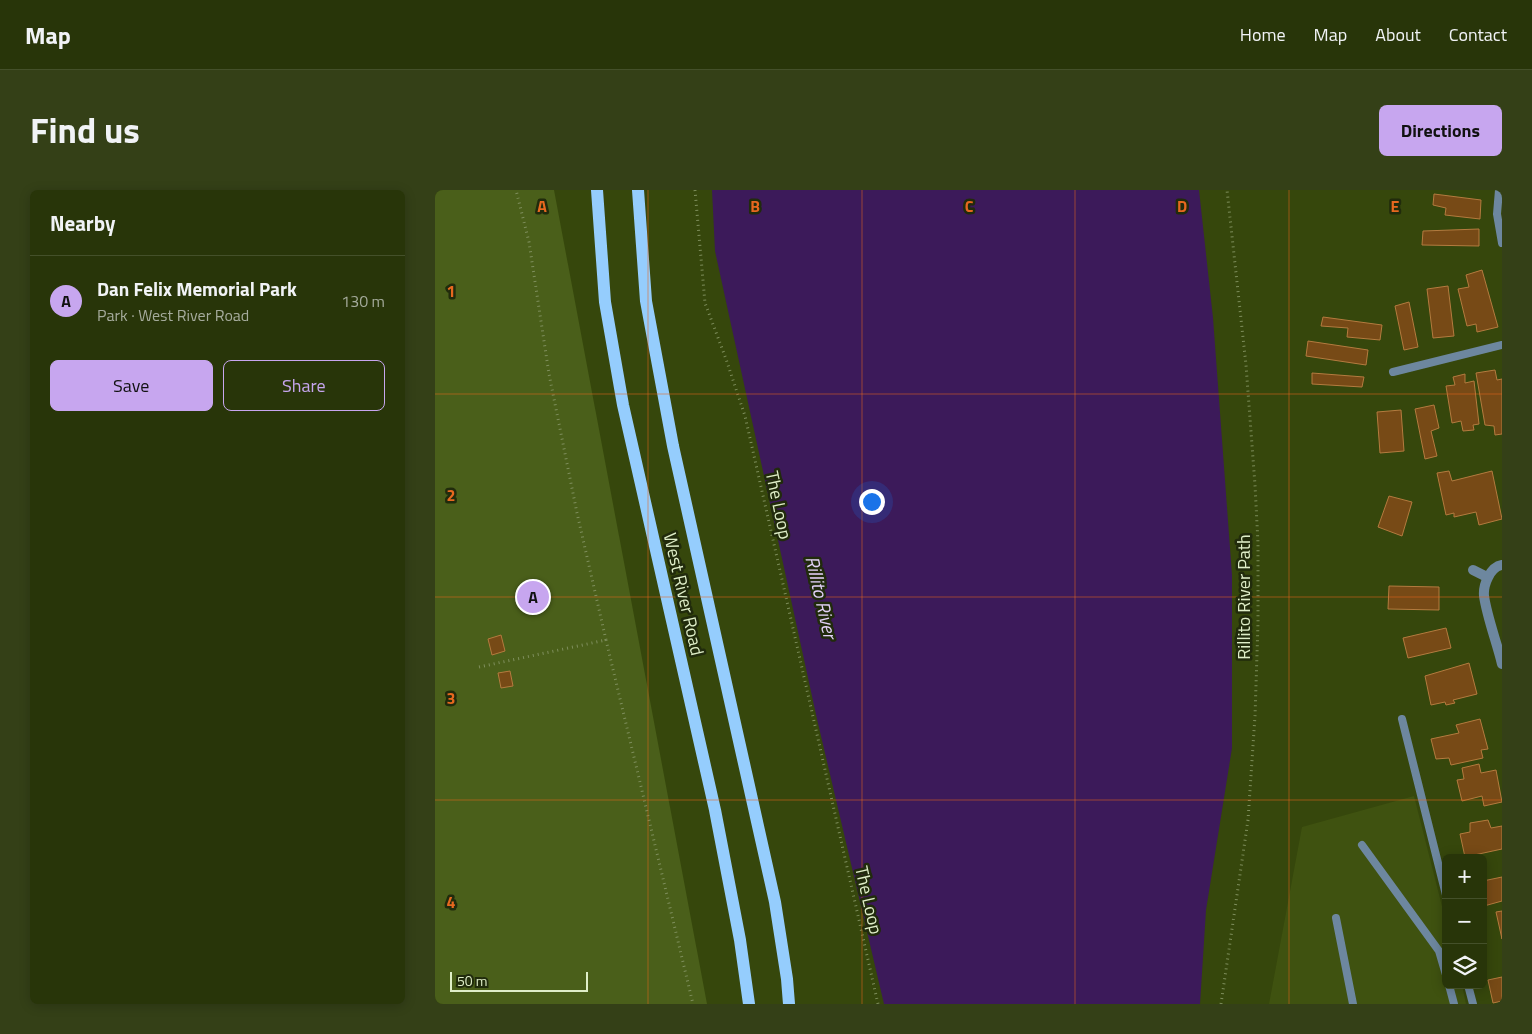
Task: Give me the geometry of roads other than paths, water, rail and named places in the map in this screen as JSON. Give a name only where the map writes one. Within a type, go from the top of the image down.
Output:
[{"type":"main road","name":"West River Road","points":[[597,190],[605,302],[623,405],[715,810],[740,940],[749,1004]]},
{"type":"main road","name":"West River Road","points":[[638,195],[646,300],[673,446],[775,902],[789,1004]]},
{"type":"street","points":[[1502,565],[1498,566],[1487,577],[1484,595],[1502,664]]},
{"type":"street","points":[[1473,570],[1487,577]]},
{"type":"lane","points":[[1499,190],[1497,214],[1502,243]]},
{"type":"lane","points":[[1393,372],[1502,345]]},
{"type":"lane","points":[[1402,719],[1442,879]]},
{"type":"lane","points":[[1362,845],[1439,951],[1442,961]]},
{"type":"lane","points":[[1336,918],[1353,1004]]},
{"type":"lane","points":[[1450,989],[1454,1004]]},
{"type":"lane","points":[[1469,989],[1473,1004]]},
{"type":"water","name":"Rillito River","points":[[712,190],[1199,190],[1213,318],[1232,575],[1232,748],[1206,910],[1200,1004],[884,1004],[817,719],[715,251]]},
{"type":"place","name":"Dan Felix Memorial Park","points":[[533,597]]}]
